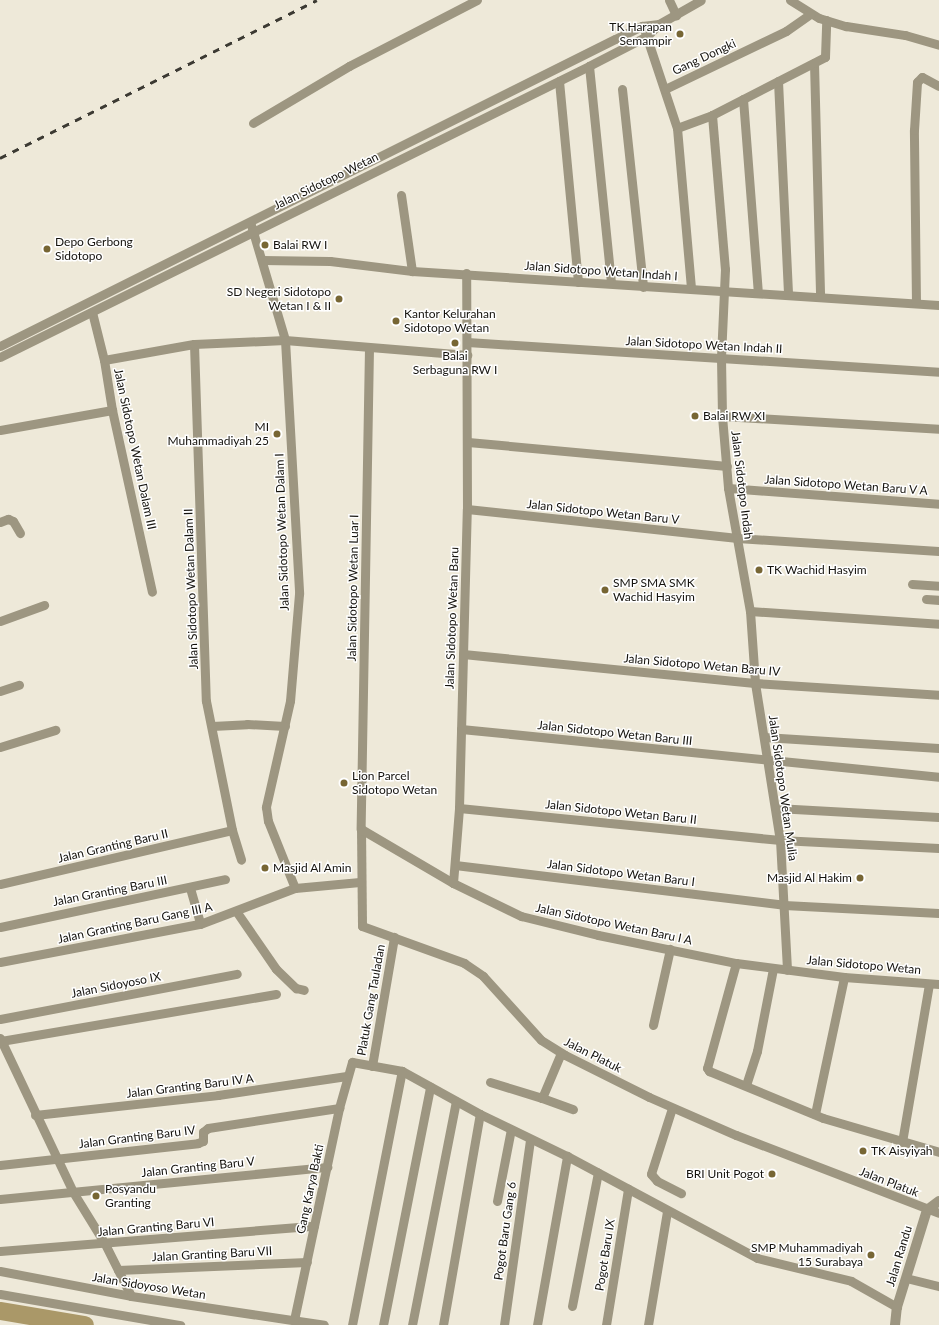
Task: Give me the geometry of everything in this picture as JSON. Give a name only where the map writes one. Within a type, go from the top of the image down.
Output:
[{"type":"street","points":[[253,123],[349,66],[477,0]]},
{"type":"street","points":[[669,0],[676,15]]},
{"type":"street","name":"Jalan Sidotopo Wetan","points":[[0,357],[589,66],[647,36],[659,24],[701,0]]},
{"type":"street","points":[[790,0],[810,14],[826,20],[860,29],[905,35],[939,45]]},
{"type":"street","name":"Gang Dongki","points":[[642,26],[647,36],[665,89],[786,31],[810,14]]},
{"type":"street","points":[[677,128],[712,115],[825,58],[826,20]]},
{"type":"street","name":"Jalan Sidotopo Wetan","points":[[0,346],[642,26],[659,24]]},
{"type":"street","points":[[814,63],[820,297]]},
{"type":"street","points":[[589,66],[611,283]]},
{"type":"street","points":[[916,303],[914,130],[917,82],[922,77],[939,86]]},
{"type":"street","points":[[559,81],[578,282]]},
{"type":"street","points":[[778,81],[788,294]]},
{"type":"street","points":[[622,89],[643,286]]},
{"type":"street","points":[[665,89],[677,128],[691,288]]},
{"type":"street","points":[[743,99],[758,292]]},
{"type":"street","name":"Jalan Sidotopo Indah","points":[[712,115],[725,268],[721,358],[722,416],[728,488],[750,611],[755,683]]},
{"type":"street","points":[[401,195],[412,271]]},
{"type":"street","name":"Jalan Sidotopo Wetan Dalam I","points":[[250,221],[286,340],[299,594],[290,701],[266,814],[295,888]]},
{"type":"street","name":"Jalan Sidotopo Wetan Indah I","points":[[262,260],[330,261],[412,271],[466,273],[578,282],[758,292],[939,305]]},
{"type":"street","name":"Jalan Sidotopo Wetan Baru","points":[[453,883],[459,808],[467,509],[468,442],[466,273]]},
{"type":"street","name":"Jalan Sidotopo Wetan Dalam III","points":[[92,312],[104,360],[112,410],[152,592]]},
{"type":"street","points":[[104,360],[194,344],[286,340],[467,355]]},
{"type":"street","name":"Jalan Sidotopo Wetan Indah II","points":[[467,342],[939,372]]},
{"type":"street","name":"Jalan Sidotopo Wetan Dalam II","points":[[194,344],[206,701],[232,830],[241,860]]},
{"type":"street","name":"Jalan Sidotopo Wetan Luar I","points":[[361,829],[369,348]]},
{"type":"street","points":[[0,430],[112,410]]},
{"type":"street","points":[[722,416],[939,429]]},
{"type":"street","points":[[468,442],[726,466]]},
{"type":"street","name":"Jalan Sidotopo Wetan Baru V A","points":[[728,488],[939,504]]},
{"type":"street","name":"Jalan Sidotopo Wetan Baru V","points":[[467,509],[737,538],[939,552]]},
{"type":"street","points":[[0,522],[8,519],[13,521],[20,533]]},
{"type":"street","points":[[912,584],[939,586]]},
{"type":"street","points":[[926,599],[939,600]]},
{"type":"street","points":[[0,622],[44,605]]},
{"type":"street","points":[[750,611],[939,624]]},
{"type":"street","name":"Jalan Sidotopo Wetan Baru IV","points":[[463,654],[755,683],[939,695]]},
{"type":"street","name":"Jalan Sidotopo Wetan Mulia","points":[[755,683],[764,737],[766,760],[776,808],[780,840],[786,970]]},
{"type":"street","points":[[0,691],[19,685]]},
{"type":"street","points":[[212,726],[247,724],[284,726]]},
{"type":"street","name":"Jalan Sidotopo Wetan Baru III","points":[[461,729],[939,777]]},
{"type":"street","points":[[0,747],[55,730]]},
{"type":"street","points":[[764,737],[939,748]]},
{"type":"street","name":"Jalan Sidotopo Wetan Baru II","points":[[459,808],[780,840],[939,848]]},
{"type":"street","points":[[776,808],[939,818]]},
{"type":"street","name":"Jalan Platuk","points":[[361,829],[360,882],[362,926],[394,937],[470,968],[504,998],[541,1040],[561,1053],[672,1108],[927,1210],[939,1213]]},
{"type":"street","name":"Jalan Sidotopo Wetan Baru I A","points":[[361,829],[453,883],[522,916],[598,935],[736,963],[786,970]]},
{"type":"street","name":"Jalan Granting Baru II","points":[[0,884],[232,830]]},
{"type":"street","name":"Jalan Sidotopo Wetan Baru I","points":[[455,865],[784,905],[939,913]]},
{"type":"street","name":"Jalan Granting Baru III","points":[[0,927],[110,902],[190,888],[225,879]]},
{"type":"street","name":"Jalan Granting Baru Gang III A","points":[[0,962],[200,924],[295,888],[360,882]]},
{"type":"street","points":[[190,888],[200,924]]},
{"type":"street","points":[[236,911],[276,969],[296,988],[304,990]]},
{"type":"street","name":"Platuk Gang Tauladan","points":[[372,1066],[394,937]]},
{"type":"street","points":[[653,1025],[670,949]]},
{"type":"street","points":[[736,963],[707,1068],[815,1114],[902,1142],[939,1152]]},
{"type":"street","points":[[746,1085],[757,1051],[773,968]]},
{"type":"street","name":"Jalan Sidotopo Wetan","points":[[786,970],[844,977],[939,984]]},
{"type":"street","name":"Jalan Sidoyoso IX","points":[[0,1019],[237,974]]},
{"type":"street","points":[[815,1114],[844,977]]},
{"type":"street","points":[[902,1142],[929,984]]},
{"type":"street","points":[[131,1296],[105,1244],[73,1192],[35,1115],[1,1040],[276,994]]},
{"type":"street","points":[[542,1098],[561,1053]]},
{"type":"street","name":"Gang Karya Bakti","points":[[294,1320],[339,1108],[351,1062],[372,1066]]},
{"type":"street","points":[[372,1066],[402,1071],[530,1140],[567,1156],[598,1172],[667,1211],[757,1258],[851,1281],[897,1307]]},
{"type":"street","points":[[352,1325],[402,1071]]},
{"type":"street","name":"Jalan Granting Baru IV A","points":[[35,1115],[218,1095],[347,1076]]},
{"type":"street","points":[[490,1082],[573,1109]]},
{"type":"street","points":[[383,1325],[430,1087]]},
{"type":"street","points":[[412,1325],[456,1101]]},
{"type":"street","name":"Jalan Granting Baru IV","points":[[0,1165],[198,1143],[203,1141],[203,1132],[208,1128],[339,1108]]},
{"type":"street","points":[[672,1108],[651,1174],[657,1181],[681,1193]]},
{"type":"street","points":[[443,1325],[480,1114]]},
{"type":"street","points":[[497,1201],[511,1129]]},
{"type":"street","name":"Pogot Baru Gang 6","points":[[504,1325],[530,1140]]},
{"type":"street","points":[[537,1325],[567,1156]]},
{"type":"street","name":"Jalan Granting Baru V","points":[[0,1198],[327,1167]]},
{"type":"street","points":[[572,1306],[598,1172]]},
{"type":"street","name":"Pogot Baru IX","points":[[606,1325],[628,1189]]},
{"type":"street","points":[[927,1210],[939,1200]]},
{"type":"street","name":"Jalan Randu","points":[[895,1325],[897,1307],[927,1210]]},
{"type":"street","points":[[648,1325],[667,1211]]},
{"type":"street","name":"Jalan Granting Baru VI","points":[[0,1251],[105,1244],[314,1226]]},
{"type":"street","name":"Jalan Granting Baru VII","points":[[118,1270],[307,1262]]},
{"type":"street","name":"Jalan Sidoyoso Wetan","points":[[0,1271],[131,1296],[324,1325]]},
{"type":"street","points":[[906,1278],[939,1286]]},
{"type":"street","points":[[0,1294],[180,1325]]},
{"type":"waterway","points":[[0,1311],[85,1325]]},
{"type":"railway","points":[[0,158],[317,0]]},
{"type":"place","name":"TK Harapan Semampir","points":[[680,34]]},
{"type":"place","name":"Balai RW I","points":[[265,245]]},
{"type":"place","name":"Depo Gerbong Sidotopo","points":[[47,249]]},
{"type":"place","name":"SD Negeri Sidotopo Wetan I & II","points":[[339,299]]},
{"type":"place","name":"Kantor Kelurahan Sidotopo Wetan","points":[[396,321]]},
{"type":"place","name":"Balai Serbaguna RW I","points":[[455,343]]},
{"type":"place","name":"Balai RW XI","points":[[695,416]]},
{"type":"place","name":"MI Muhammadiyah 25","points":[[277,434]]},
{"type":"place","name":"TK Wachid Hasyim","points":[[759,570]]},
{"type":"place","name":"SMP SMA SMK Wachid Hasyim","points":[[605,590]]},
{"type":"place","name":"Lion Parcel Sidotopo Wetan","points":[[344,783]]},
{"type":"place","name":"Masjid Al Amin","points":[[265,868]]},
{"type":"place","name":"Masjid Al Hakim","points":[[860,878]]},
{"type":"place","name":"TK Aisyiyah","points":[[863,1151]]},
{"type":"place","name":"BRI Unit Pogot","points":[[772,1174]]},
{"type":"place","name":"Posyandu Granting","points":[[96,1196]]},
{"type":"place","name":"SMP Muhammadiyah 15 Surabaya","points":[[871,1255]]}]
